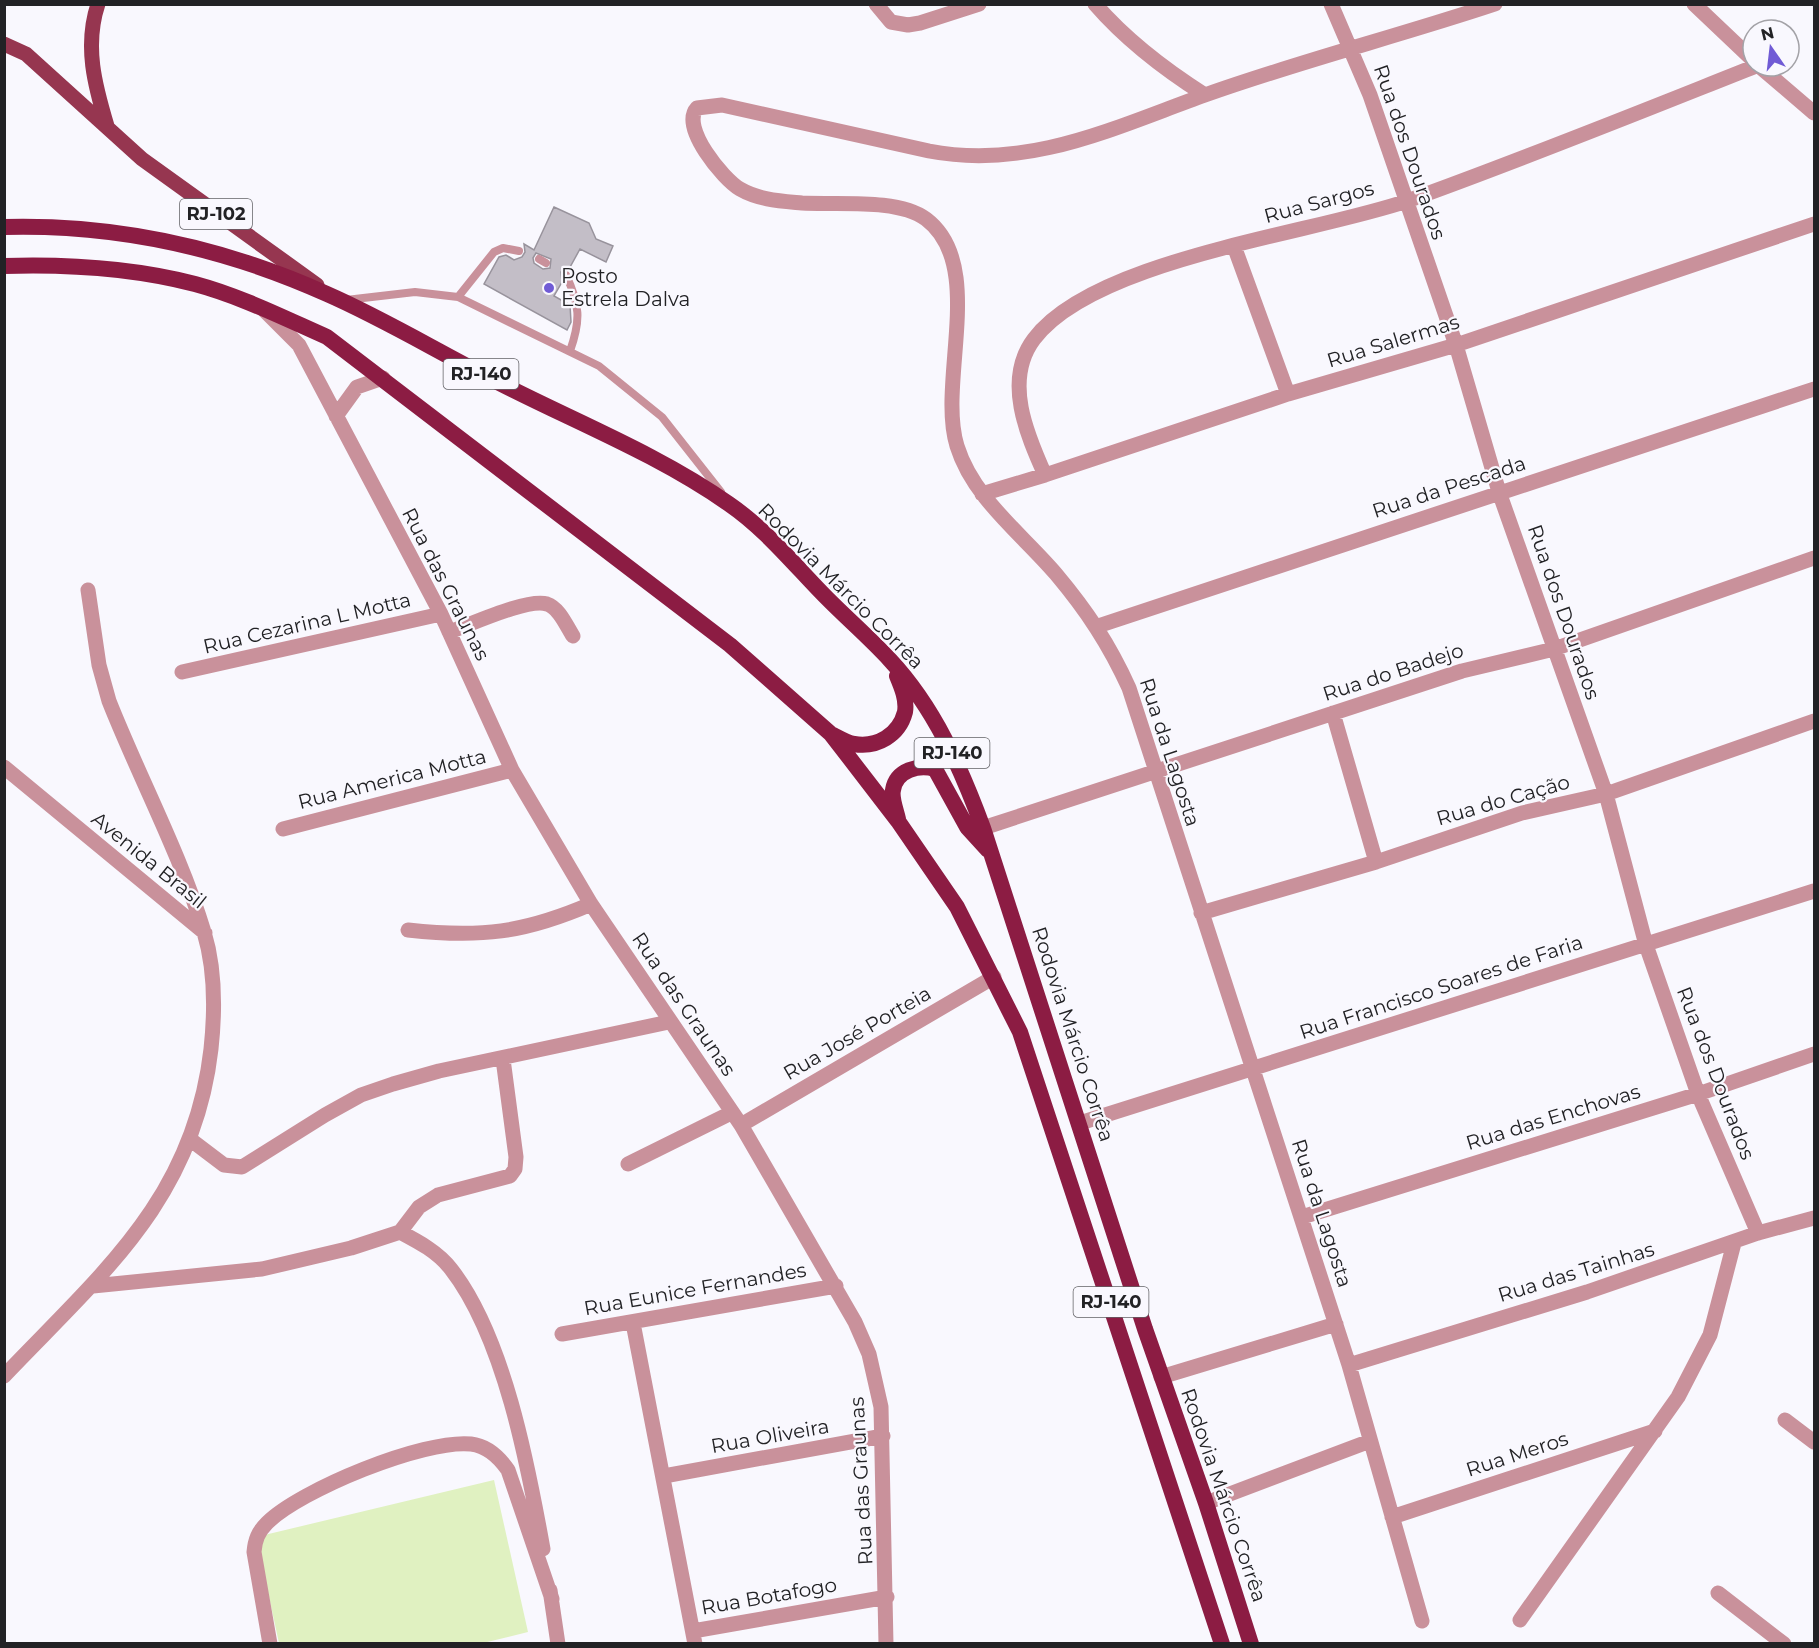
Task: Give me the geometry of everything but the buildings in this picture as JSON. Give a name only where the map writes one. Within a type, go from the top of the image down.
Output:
[{"type":"highway","name":"Rodovia Márcio Corrêa","points":[[4,227],[116,231],[185,245],[239,259],[335,297],[545,407],[652,459],[730,505],[774,542],[891,662],[922,700],[964,776],[993,855],[1161,1377],[1206,1503],[1251,1644]]},
{"type":"highway","name":"RJ-140","points":[[4,266],[63,264],[131,272],[196,284],[264,309],[327,337],[730,645],[831,734],[898,821],[957,907],[1020,1032],[1222,1644]]},
{"type":"highway","points":[[831,734],[853,744],[870,745],[886,739],[898,727],[905,711],[904,695],[891,662]]},
{"type":"highway","points":[[898,821],[892,792],[896,781],[907,770],[923,765],[935,769],[967,827],[993,855]]},
{"type":"main road","points":[[98,4],[91,40],[92,66],[108,129]]},
{"type":"main road","points":[[4,44],[26,54],[108,129]]},
{"type":"main road","name":"RJ-102","points":[[108,129],[170,182],[335,297]]},
{"type":"street","points":[[876,4],[891,22],[908,25],[979,4]]},
{"type":"street","points":[[1095,4],[1142,51],[1171,74],[1205,95],[1268,72],[1351,50],[1495,4]]},
{"type":"street","name":"Rua dos Dourados","points":[[1331,4],[1370,95],[1456,345],[1499,492],[1606,794],[1646,945],[1698,1094],[1758,1233]]},
{"type":"street","points":[[1694,4],[1741,49]]},
{"type":"street","name":"Rua Sargos","points":[[1045,475],[1029,439],[1019,394],[1025,357],[1033,340],[1053,319],[1093,293],[1139,274],[1234,246],[1405,201],[1741,73]]},
{"type":"street","points":[[1773,78],[1815,113]]},
{"type":"street","name":"Rua da Lagosta","points":[[1205,95],[1073,142],[996,157],[957,157],[722,105],[702,106],[692,114],[694,130],[717,166],[740,189],[757,197],[776,200],[885,206],[909,211],[925,218],[938,229],[949,249],[957,293],[952,395],[955,439],[964,463],[982,494],[1056,573],[1098,626],[1129,688],[1349,1365],[1422,1621]]},
{"type":"street","name":"Rua Salermas","points":[[982,494],[1288,394],[1456,345],[1815,224]]},
{"type":"street","points":[[1234,246],[1288,394]]},
{"type":"street","name":"Rua das Graunas","points":[[264,309],[299,345],[441,614],[512,770],[591,904],[736,1119],[836,1286],[869,1354],[881,1407],[883,1436],[886,1644]]},
{"type":"street","points":[[336,416],[357,387],[383,378]]},
{"type":"street","name":"Rua da Pescada","points":[[1098,626],[1815,388]]},
{"type":"street","name":"Rua do Badejo","points":[[983,828],[1462,671],[1554,649],[1815,558]]},
{"type":"street","points":[[88,590],[99,665],[109,701],[205,933]]},
{"type":"street","points":[[449,632],[520,607],[541,603],[557,610],[573,636]]},
{"type":"street","name":"Rua Cezarina L Motta","points":[[182,672],[441,614]]},
{"type":"street","points":[[1333,713],[1355,797],[1376,862]]},
{"type":"street","name":"Rua do Cação","points":[[1201,913],[1376,862],[1522,813],[1606,794],[1815,721]]},
{"type":"street","name":"Avenida Brasil","points":[[4,767],[205,933],[213,991],[213,1033],[208,1072],[190,1140],[167,1188],[149,1217],[93,1286],[4,1376]]},
{"type":"street","name":"Rua America Motta","points":[[283,829],[512,770]]},
{"type":"street","name":"Rua Francisco Soares de Faria","points":[[1080,1123],[1815,891]]},
{"type":"street","points":[[408,930],[456,936],[485,934],[554,920],[591,904]]},
{"type":"street","name":"Rua José Porteia","points":[[628,1164],[736,1119],[994,977]]},
{"type":"street","points":[[190,1140],[224,1165],[242,1167],[361,1095],[439,1071],[669,1022]]},
{"type":"street","name":"Rua das Enchovas","points":[[1302,1217],[1698,1094],[1815,1054]]},
{"type":"street","points":[[93,1286],[262,1269],[351,1248],[400,1232],[419,1207],[429,1199],[453,1190],[504,1179],[515,1169],[516,1157],[503,1059]]},
{"type":"street","name":"Rua das Tainhas","points":[[1349,1365],[1734,1243],[1758,1233],[1815,1218]]},
{"type":"street","points":[[400,1232],[429,1247],[450,1267],[463,1286],[484,1329],[505,1383],[523,1447],[552,1599],[558,1644]]},
{"type":"street","points":[[1521,1620],[1656,1431],[1687,1382],[1710,1335],[1734,1243]]},
{"type":"street","name":"Rua Eunice Fernandes","points":[[562,1334],[836,1286]]},
{"type":"street","points":[[633,1323],[694,1637]]},
{"type":"street","points":[[1161,1377],[1336,1324]]},
{"type":"street","points":[[1785,1420],[1815,1442]]},
{"type":"street","name":"Rua Meros","points":[[1392,1517],[1656,1431]]},
{"type":"street","name":"Rua Oliveira","points":[[663,1476],[883,1436]]},
{"type":"street","points":[[1206,1503],[1370,1441]]},
{"type":"street","points":[[270,1644],[254,1552],[255,1540],[267,1523],[283,1509],[355,1474],[402,1455],[452,1445],[471,1444],[484,1447],[495,1453],[507,1470],[552,1599]]},
{"type":"street","points":[[1718,1593],[1784,1644]]},
{"type":"street","name":"Rua Botafogo","points":[[694,1637],[887,1598]]},
{"type":"lane","points":[[458,297],[494,252],[503,248],[519,251]]},
{"type":"lane","points":[[566,275],[579,316],[578,329],[570,351]]},
{"type":"lane","points":[[335,297],[415,292],[458,297],[599,366],[662,417],[730,505]]},
{"type":"green space","points":[[494,1480],[528,1632],[479,1644],[279,1643],[256,1537]]},
{"type":"place","name":"Posto Estrela Dalva","points":[[549,288]]}]
